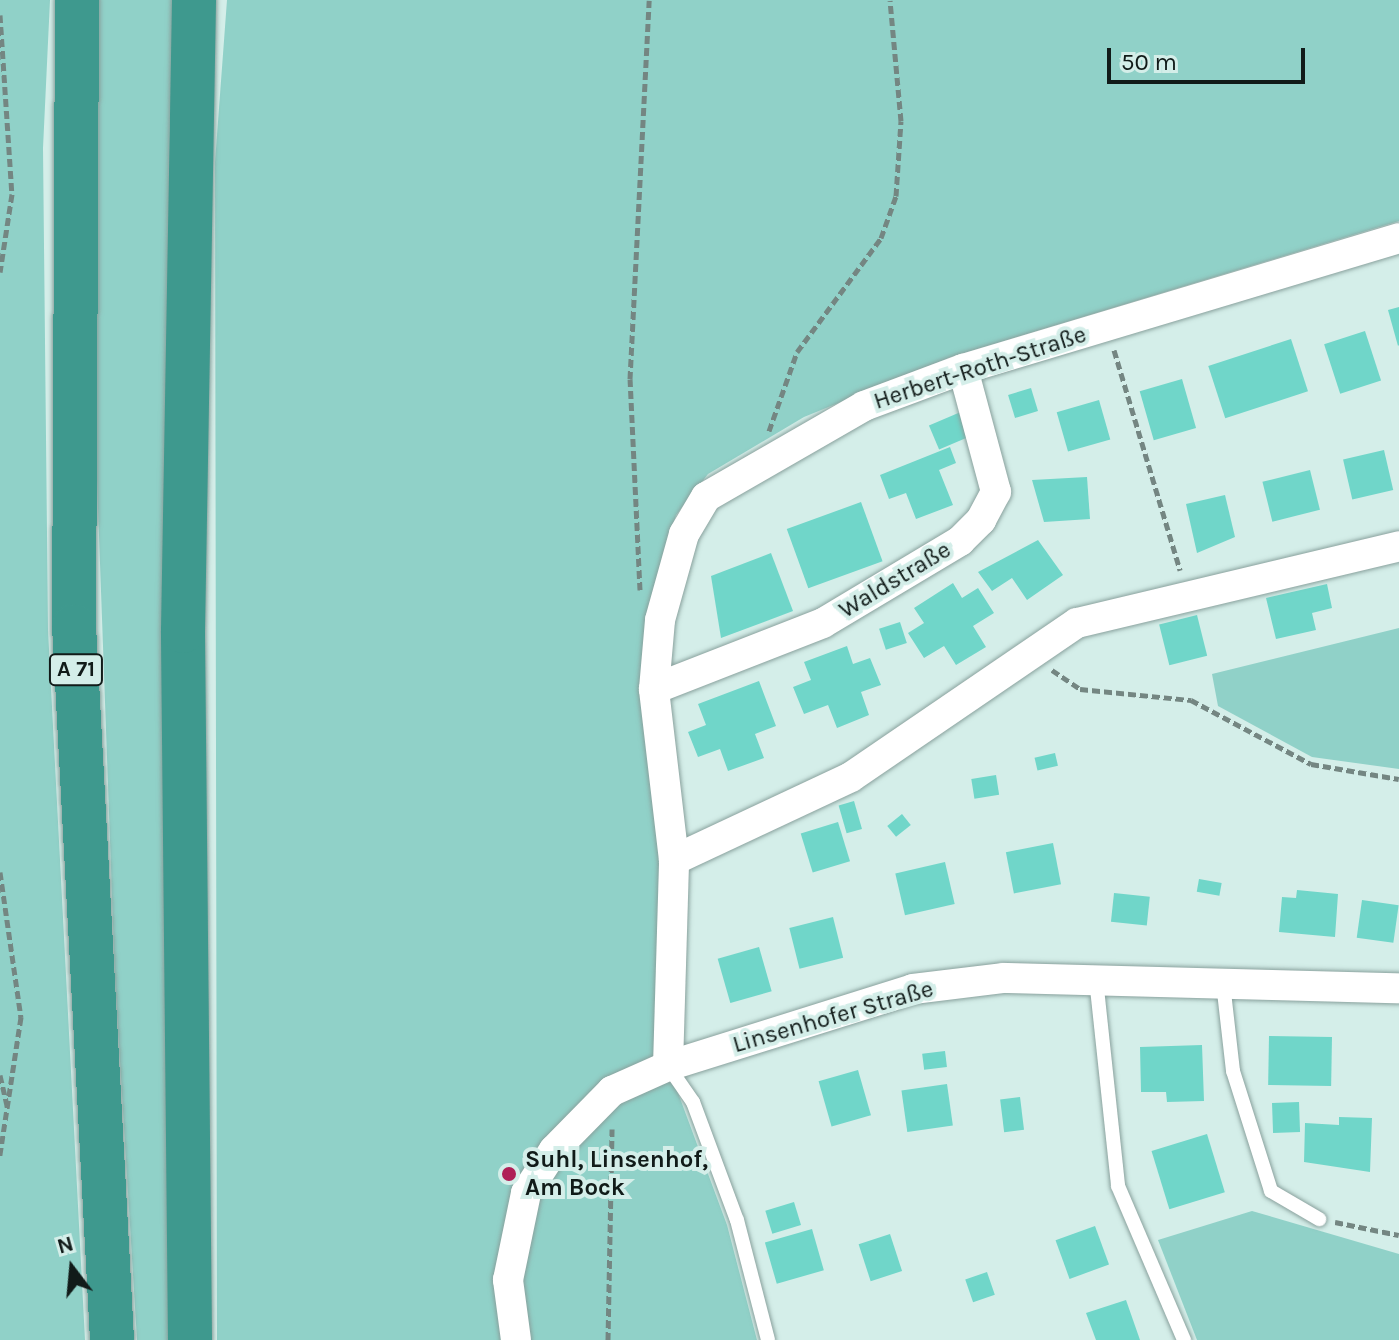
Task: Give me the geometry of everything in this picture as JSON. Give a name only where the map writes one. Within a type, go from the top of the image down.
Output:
[{"type":"highway","name":"A 71","points":[[77,0],[74,626],[112,1340]]},
{"type":"highway","points":[[190,1340],[183,615],[194,0]]},
{"type":"street","name":"Herbert-Roth-Straße","points":[[668,1066],[674,860],[654,689],[660,620],[684,534],[706,497],[864,406],[963,369],[1399,238]]},
{"type":"street","name":"Waldstraße","points":[[654,689],[823,623],[960,541],[981,520],[996,492],[963,369]]},
{"type":"street","points":[[674,860],[851,777],[1077,623],[1399,546]]},
{"type":"street","name":"Linsenhofer Straße","points":[[516,1340],[508,1280],[526,1193],[554,1150],[612,1091],[668,1066],[913,989],[1004,978],[1399,988]]},
{"type":"lane","points":[[1096,979],[1118,1186],[1184,1340]]},
{"type":"lane","points":[[1223,982],[1233,1071],[1271,1191],[1319,1219]]},
{"type":"lane","points":[[668,1066],[693,1102],[737,1220],[768,1340]]},
{"type":"path","points":[[649,0],[630,379],[635,571],[660,620]]},
{"type":"path","points":[[763,462],[772,411],[797,352],[881,238],[896,196],[901,121],[890,0]]},
{"type":"path","points":[[0,15],[12,194],[0,272]]},
{"type":"path","points":[[1107,326],[1188,597]]},
{"type":"path","points":[[1031,656],[1080,689],[1191,700],[1311,764],[1399,779]]},
{"type":"path","points":[[0,872],[21,1017],[0,1155]]},
{"type":"path","points":[[0,1075],[9,1110]]},
{"type":"path","points":[[608,1340],[612,1091]]},
{"type":"path","points":[[1319,1219],[1399,1235]]},
{"type":"shaded area","points":[[0,0],[50,0],[43,148],[48,630],[85,1340],[0,1340]]},
{"type":"shaded area","points":[[97,0],[178,0],[169,132],[167,637],[174,1340],[137,1340],[115,979],[92,341]]},
{"type":"shaded area","points":[[227,0],[1399,0],[1399,221],[951,357],[804,417],[708,474],[676,515],[648,608],[668,1066],[727,1225],[757,1340],[217,1340],[215,162]]},
{"type":"shaded area","points":[[1399,628],[1399,769],[1312,757],[1218,706],[1212,674]]},
{"type":"shaded area","points":[[1252,1211],[1399,1254],[1399,1340],[1197,1340],[1158,1240]]},
{"type":"building","points":[[1399,307],[1399,345],[1398,346],[1388,310]]},
{"type":"building","points":[[1365,331],[1381,380],[1340,394],[1324,344]]},
{"type":"building","points":[[1291,339],[1308,391],[1225,418],[1208,366]]},
{"type":"building","points":[[1182,379],[1196,428],[1154,440],[1140,391]]},
{"type":"building","points":[[1031,388],[1038,411],[1015,418],[1008,395]]},
{"type":"building","points":[[1099,400],[1110,439],[1068,452],[1057,412]]},
{"type":"building","points":[[963,411],[973,435],[939,449],[929,425]]},
{"type":"building","points":[[950,447],[956,463],[939,470],[953,505],[916,519],[906,493],[889,499],[880,475]]},
{"type":"building","points":[[1384,450],[1393,490],[1352,499],[1343,459]]},
{"type":"building","points":[[1310,470],[1320,510],[1272,522],[1262,482]]},
{"type":"building","points":[[1087,477],[1090,519],[1044,522],[1032,480]]},
{"type":"building","points":[[1225,495],[1235,537],[1197,553],[1186,504]]},
{"type":"building","points":[[861,502],[883,561],[808,588],[787,529]]},
{"type":"building","points":[[1038,540],[1063,575],[1027,600],[1012,578],[992,591],[978,572]]},
{"type":"building","points":[[771,553],[793,611],[721,638],[711,576]]},
{"type":"building","points":[[953,583],[962,598],[978,588],[994,613],[973,626],[986,647],[956,665],[944,646],[924,658],[908,633],[924,623],[914,608]]},
{"type":"building","points":[[1327,584],[1332,608],[1312,613],[1316,630],[1276,639],[1266,598]]},
{"type":"building","points":[[1197,615],[1207,656],[1169,665],[1159,624]]},
{"type":"building","points":[[900,622],[907,643],[886,650],[879,629]]},
{"type":"building","points":[[847,646],[853,664],[870,658],[881,685],[861,692],[869,715],[837,728],[828,705],[804,714],[793,687],[811,680],[804,662]]},
{"type":"building","points":[[759,681],[776,726],[755,734],[764,758],[728,771],[720,749],[698,757],[688,732],[706,725],[698,704]]},
{"type":"building","points":[[1055,753],[1058,766],[1037,770],[1035,758]]},
{"type":"building","points":[[996,775],[999,795],[974,799],[971,779]]},
{"type":"building","points":[[854,801],[862,829],[847,833],[839,805]]},
{"type":"building","points":[[902,814],[911,825],[896,837],[887,826]]},
{"type":"building","points":[[838,822],[850,861],[813,873],[801,833]]},
{"type":"building","points":[[1053,843],[1061,884],[1014,893],[1006,852]]},
{"type":"building","points":[[945,862],[955,904],[905,915],[895,873]]},
{"type":"building","points":[[1199,879],[1222,883],[1219,896],[1197,892]]},
{"type":"building","points":[[1297,890],[1338,894],[1335,937],[1279,932],[1282,897],[1296,898]]},
{"type":"building","points":[[1114,893],[1150,897],[1147,926],[1111,922]]},
{"type":"building","points":[[1362,900],[1399,905],[1393,943],[1357,938]]},
{"type":"building","points":[[833,917],[843,958],[799,969],[789,928]]},
{"type":"building","points":[[759,947],[772,991],[730,1003],[718,959]]},
{"type":"building","points":[[1269,1036],[1332,1037],[1331,1086],[1268,1085]]},
{"type":"building","points":[[1202,1045],[1204,1101],[1167,1102],[1166,1092],[1141,1092],[1140,1047]]},
{"type":"building","points":[[945,1051],[947,1067],[924,1070],[922,1054]]},
{"type":"building","points":[[858,1070],[871,1115],[832,1126],[819,1081]]},
{"type":"building","points":[[947,1084],[953,1126],[907,1132],[901,1090]]},
{"type":"building","points":[[1020,1097],[1024,1130],[1004,1132],[1000,1099]]},
{"type":"building","points":[[1299,1102],[1300,1132],[1273,1133],[1272,1103]]},
{"type":"building","points":[[1339,1117],[1372,1118],[1370,1172],[1304,1162],[1305,1123],[1339,1125]]},
{"type":"building","points":[[1207,1134],[1225,1192],[1169,1209],[1152,1151]]},
{"type":"building","points":[[794,1202],[801,1225],[772,1234],[765,1211]]},
{"type":"building","points":[[1095,1226],[1109,1265],[1070,1279],[1056,1240]]},
{"type":"building","points":[[812,1229],[824,1270],[777,1284],[765,1243]]},
{"type":"building","points":[[890,1234],[902,1271],[871,1281],[859,1244]]},
{"type":"building","points":[[987,1272],[995,1295],[973,1302],[965,1279]]},
{"type":"building","points":[[1126,1300],[1140,1340],[1096,1340],[1086,1313]]},
{"type":"place","name":"Suhl, Linsenhof, Am Bock","points":[[509,1174]]}]
